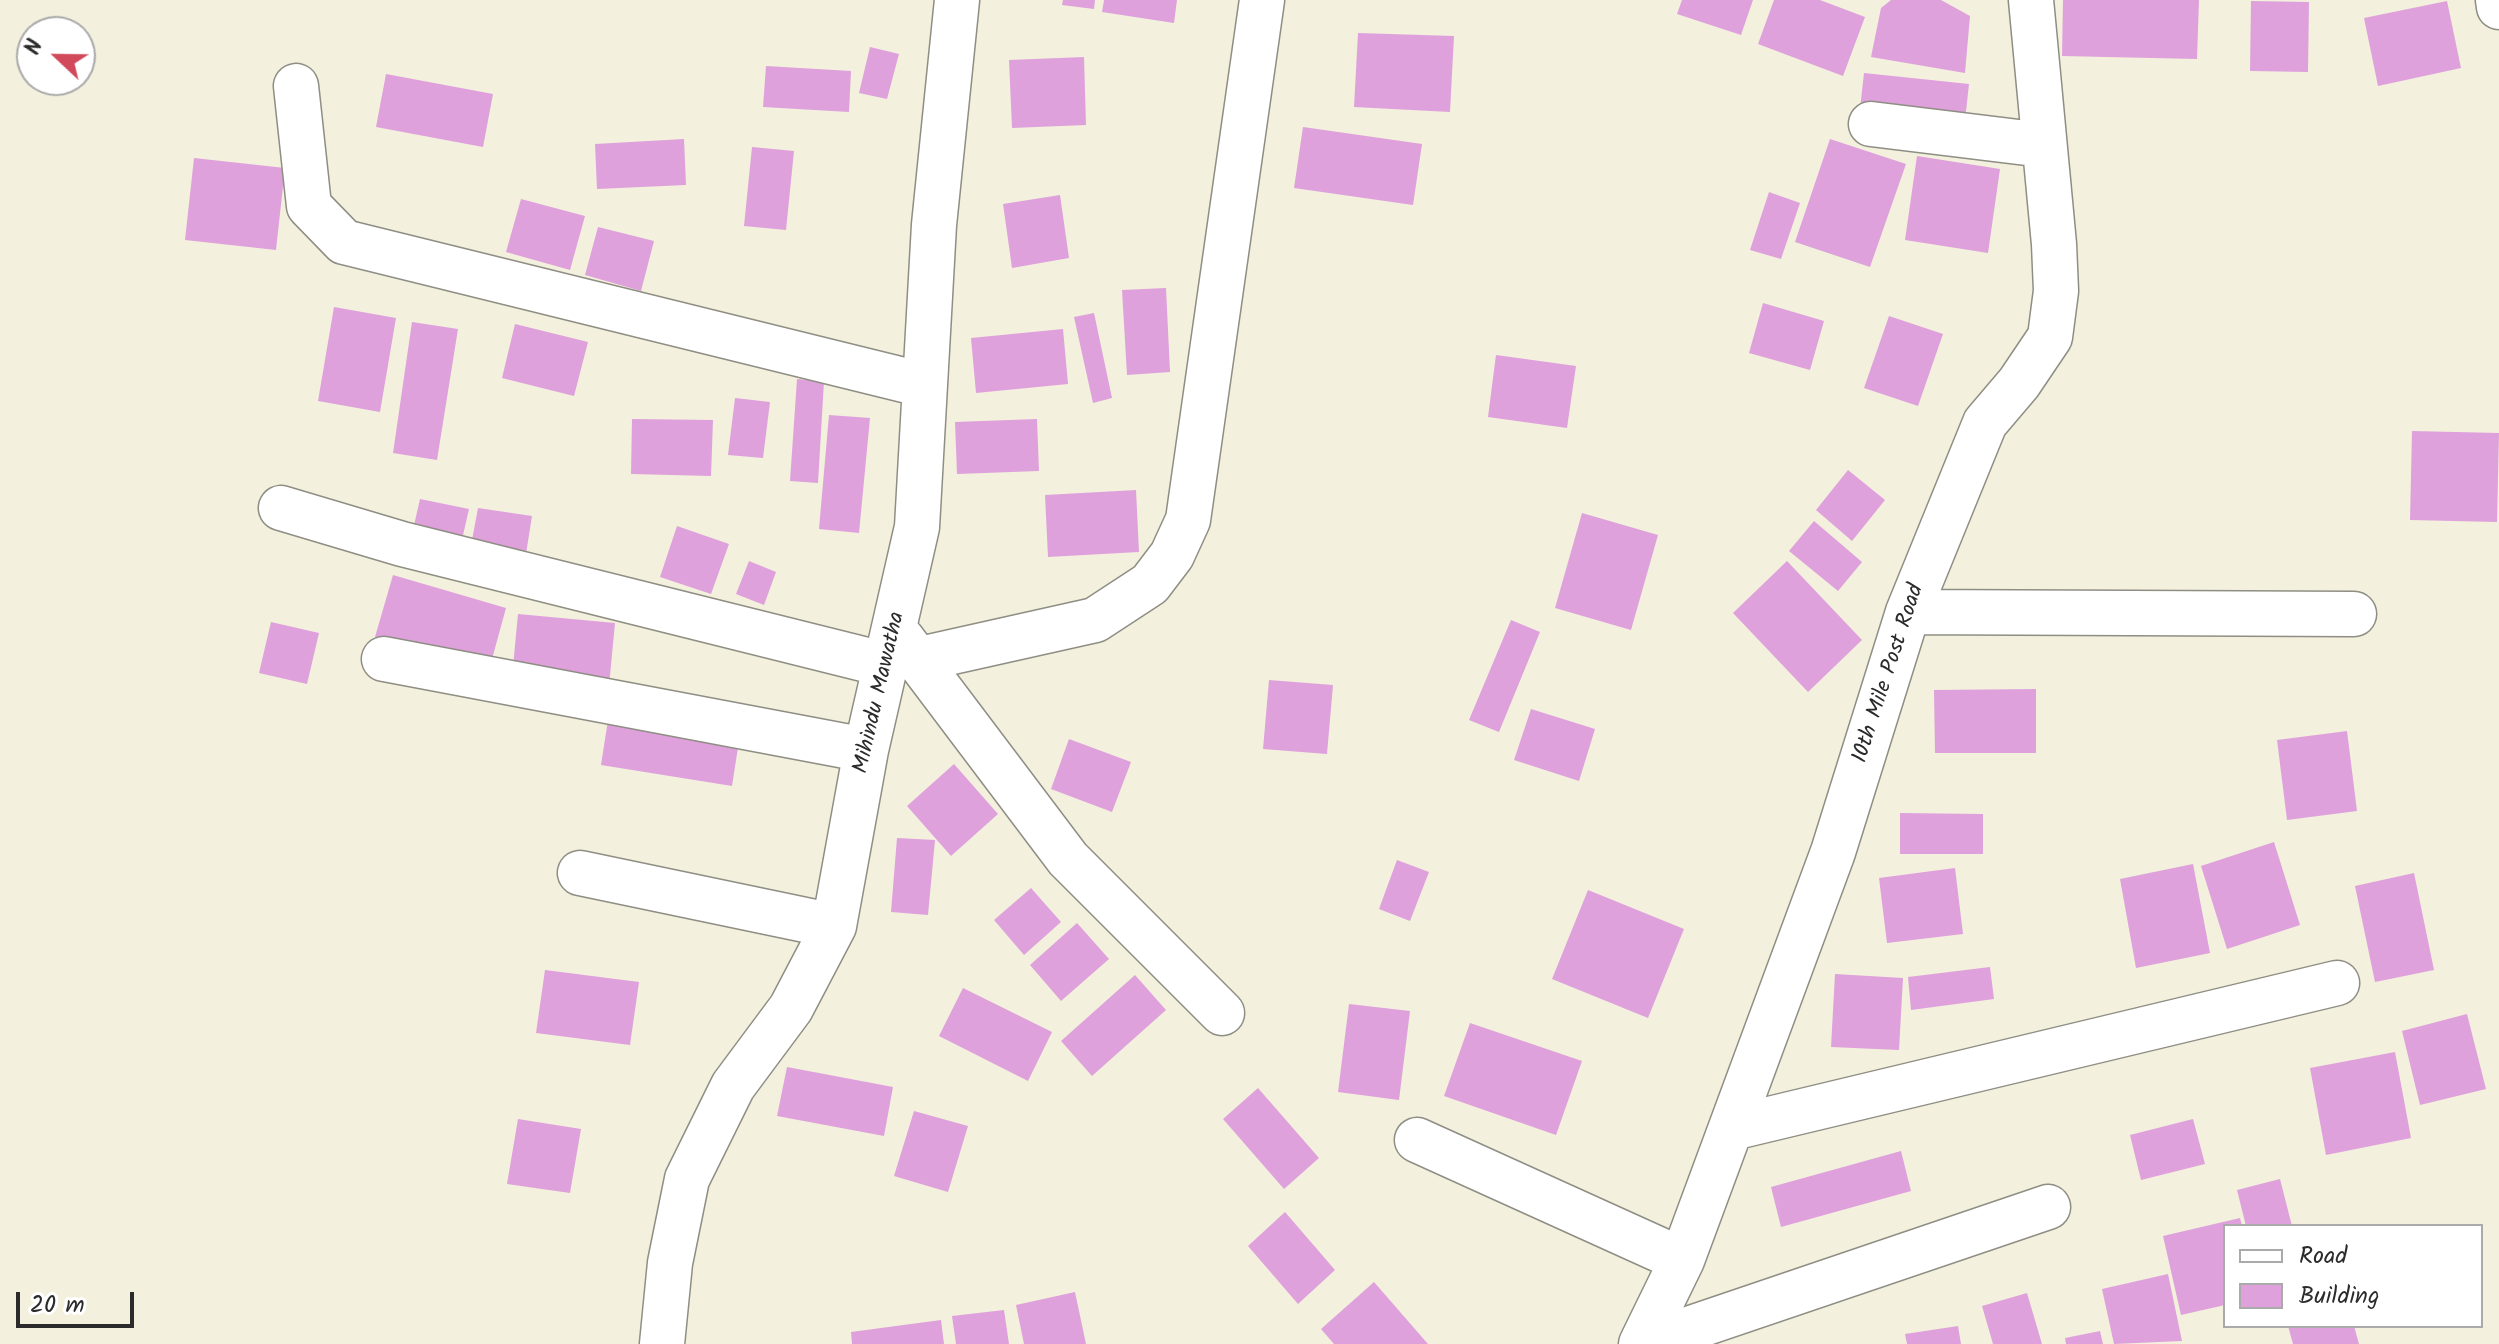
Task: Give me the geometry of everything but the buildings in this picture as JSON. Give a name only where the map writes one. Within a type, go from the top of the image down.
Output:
[{"type":"street","name":"Mihindu Mawatha","points":[[662,1344],[670,1263],[687,1179],[733,1086],[791,1008],[834,926],[866,750],[899,651],[917,527],[934,225],[957,0]]},
{"type":"street","points":[[281,508],[402,544],[899,651],[1095,620],[1150,584],[1172,555],[1188,520],[1262,0]]},
{"type":"street","name":"10th Mile Post Road","points":[[1643,1344],[1682,1260],[1833,852],[1908,612],[1985,423],[2019,383],[2050,337],[2056,291],[2031,0]]},
{"type":"street","points":[[2498,0],[2499,7]]},
{"type":"street","points":[[296,86],[309,206],[344,242],[924,385]]},
{"type":"street","points":[[1871,124],[2043,145]]},
{"type":"street","points":[[1908,612],[2354,614]]},
{"type":"street","points":[[899,651],[1068,859],[1222,1013]]},
{"type":"street","points":[[384,659],[866,750]]},
{"type":"street","points":[[580,873],[834,926]]},
{"type":"street","points":[[1732,1128],[2337,983]]},
{"type":"street","points":[[1417,1140],[1682,1260]]},
{"type":"street","points":[[1643,1344],[2048,1207]]}]
